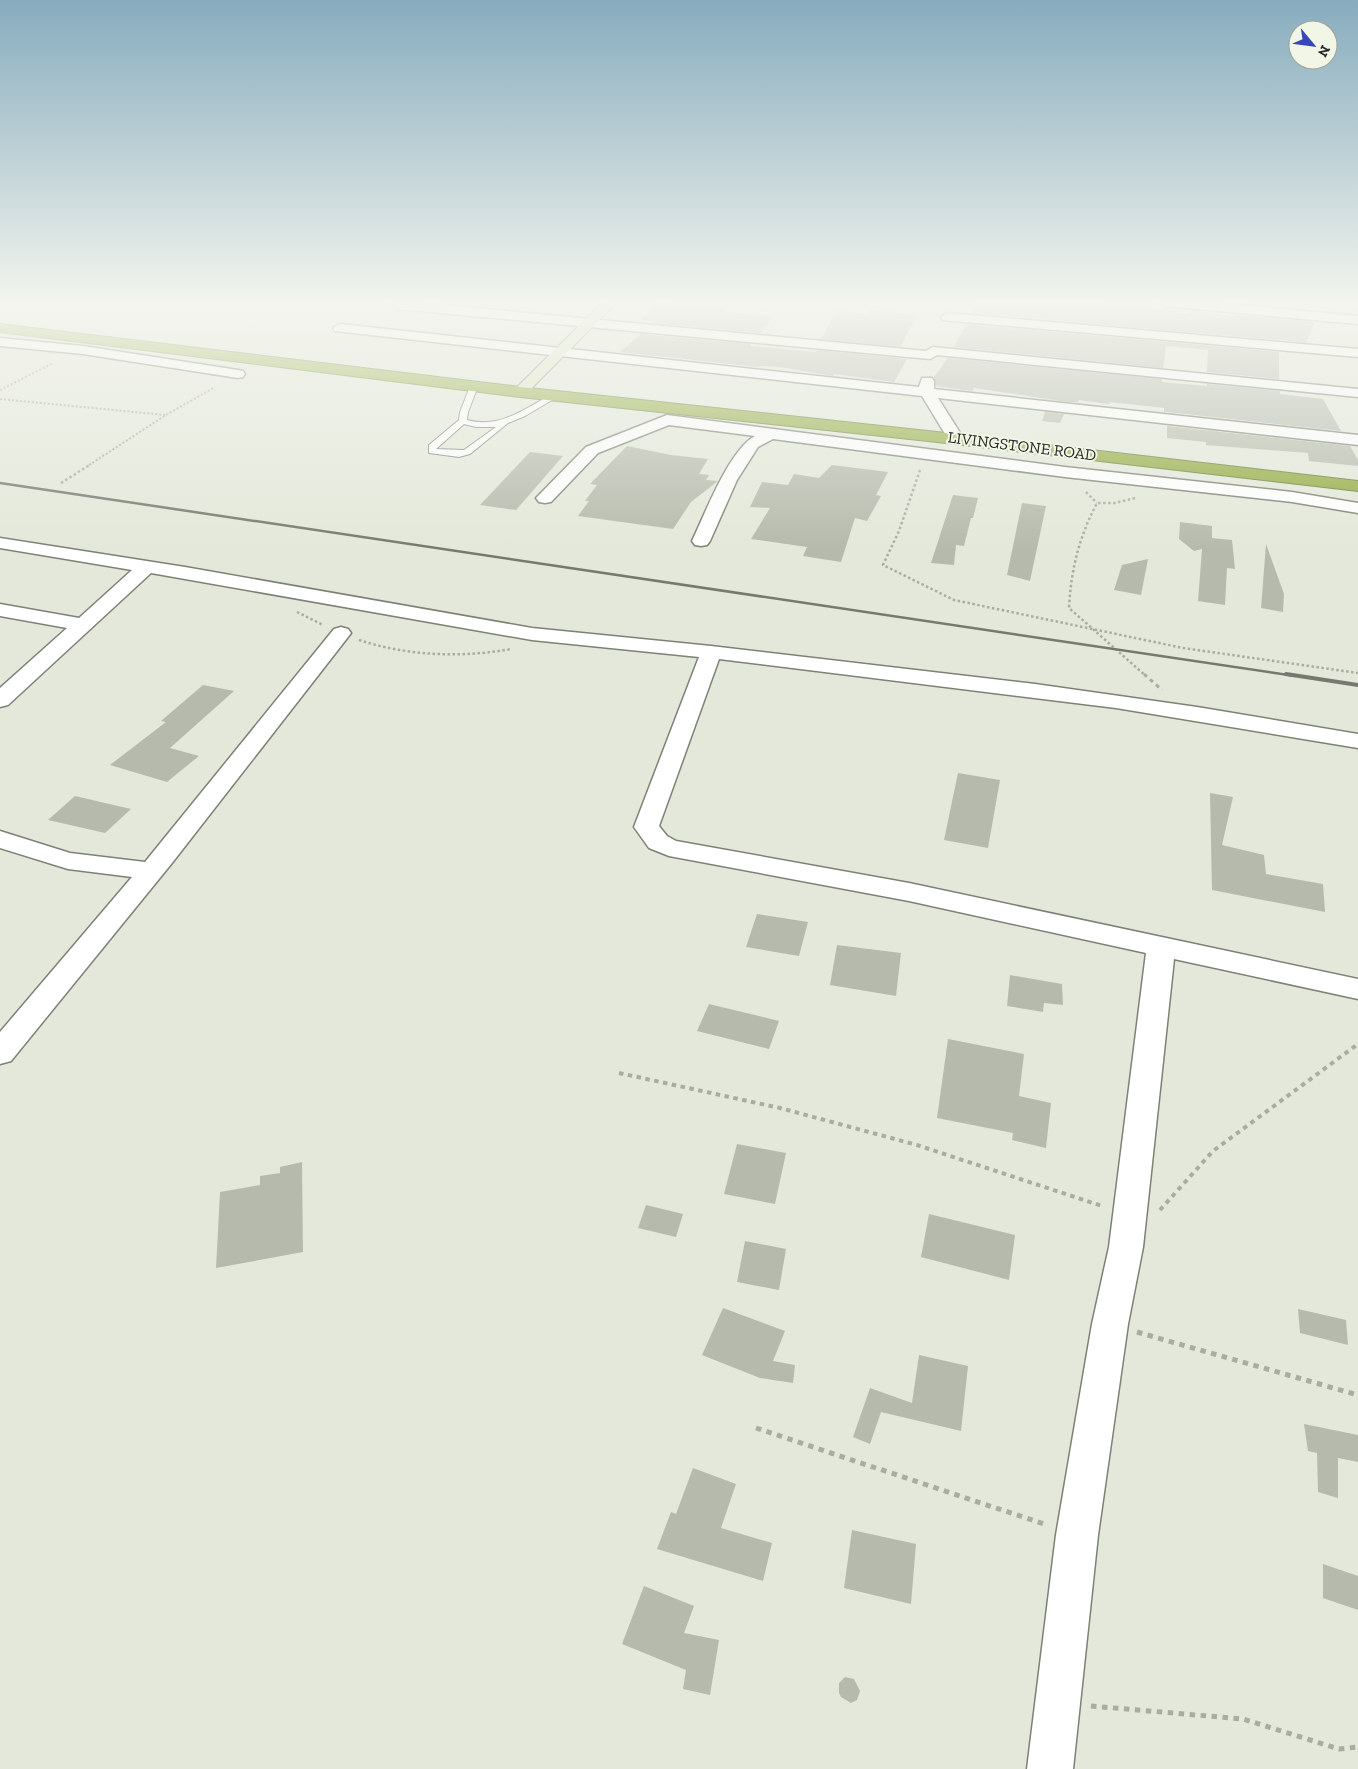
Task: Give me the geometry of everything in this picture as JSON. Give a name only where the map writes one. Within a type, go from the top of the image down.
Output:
[{"type":"highway","name":"LIVINGSTONE ROAD","points":[[462,385],[1358,486]]},
{"type":"street","points":[[520,392],[527,385]]},
{"type":"street","points":[[863,385],[1358,440]]},
{"type":"street","points":[[927,385],[926,391],[943,415],[956,439]]},
{"type":"street","points":[[1268,385],[1358,393]]},
{"type":"street","points":[[545,498],[592,450],[668,420],[1065,472],[1292,497],[1358,508]]},
{"type":"street","points":[[701,541],[729,480],[752,444],[770,434]]},
{"type":"street","points":[[0,543],[532,634],[711,652],[1018,688],[1284,727],[1358,741]]},
{"type":"street","points":[[0,700],[147,567]]},
{"type":"street","points":[[0,610],[83,624]]},
{"type":"street","points":[[0,1053],[151,871],[341,633]]},
{"type":"street","points":[[711,652],[646,827],[658,842],[669,848],[919,894],[1358,989]]},
{"type":"street","points":[[0,839],[68,861],[151,871]]},
{"type":"street","points":[[1050,1769],[1077,1535],[1110,1324],[1128,1231],[1161,946]]},
{"type":"lane","points":[[474,386],[463,421],[432,447],[432,451],[460,454],[467,452],[505,423],[555,396]]},
{"type":"lane","points":[[463,421],[474,425],[494,426],[505,423]]},
{"type":"path","points":[[61,483],[166,415],[219,385]]},
{"type":"path","points":[[0,398],[166,415]]},
{"type":"path","points":[[931,454],[920,470],[899,531],[883,565],[954,600],[1183,648],[1358,673]]},
{"type":"path","points":[[1141,497],[1097,503],[1080,537],[1071,578],[1070,608],[1189,713]]},
{"type":"path","points":[[292,610],[363,642],[403,651],[463,653],[514,649]]},
{"type":"path","points":[[619,1073],[780,1108],[917,1145],[1128,1231],[1213,1150],[1358,1044]]},
{"type":"path","points":[[1110,1324],[1358,1395]]},
{"type":"path","points":[[756,1428],[1077,1535]]},
{"type":"path","points":[[1058,1703],[1243,1719],[1339,1748],[1358,1747]]},
{"type":"building","points":[[1213,385],[1280,391],[1280,394],[1323,399],[1341,431],[1164,412],[1164,408],[1110,402],[1109,404],[1079,400],[1078,402],[1068,402],[974,388],[972,391],[936,386]]},
{"type":"building","points":[[1045,412],[1064,414],[1060,423],[1042,421]]},
{"type":"building","points":[[1167,426],[1350,446],[1358,460],[1358,466],[1309,461],[1308,453],[1206,445],[1206,442],[1167,438]]},
{"type":"building","points":[[627,446],[671,455],[708,459],[699,474],[709,475],[706,480],[718,481],[691,502],[673,529],[578,516],[589,501],[585,501],[597,485],[590,484]]},
{"type":"building","points":[[530,452],[563,456],[516,510],[480,505]]},
{"type":"building","points":[[832,465],[888,472],[876,495],[881,496],[867,521],[855,518],[841,562],[803,556],[807,547],[751,539],[770,508],[750,507],[762,482],[788,485],[794,474],[819,478]]},
{"type":"building","points":[[953,495],[978,498],[964,546],[956,545],[954,565],[931,563]]},
{"type":"building","points":[[1022,503],[1046,506],[1030,581],[1007,575]]},
{"type":"building","points":[[1180,522],[1212,526],[1212,538],[1232,540],[1235,569],[1227,568],[1225,605],[1198,601],[1202,549],[1194,551],[1179,539]]},
{"type":"building","points":[[1266,544],[1284,594],[1283,612],[1261,608]]},
{"type":"building","points":[[1148,559],[1141,595],[1114,590],[1122,565]]},
{"type":"building","points":[[203,685],[234,691],[170,748],[199,756],[167,782],[110,765],[166,722],[161,721]]},
{"type":"building","points":[[958,773],[1000,780],[988,848],[944,840]]},
{"type":"building","points":[[1210,793],[1233,797],[1222,845],[1264,855],[1266,874],[1323,884],[1325,912],[1212,890]]},
{"type":"building","points":[[75,796],[131,809],[105,833],[48,820]]},
{"type":"building","points":[[757,914],[808,922],[799,956],[746,947]]},
{"type":"building","points":[[837,945],[901,953],[896,996],[830,985]]},
{"type":"building","points":[[1010,975],[1062,984],[1063,1005],[1044,1003],[1043,1012],[1007,1006]]},
{"type":"building","points":[[709,1004],[779,1021],[769,1049],[697,1031]]},
{"type":"building","points":[[948,1039],[1024,1054],[1019,1096],[1051,1103],[1046,1148],[1012,1140],[1013,1133],[937,1118]]},
{"type":"building","points":[[737,1144],[786,1153],[775,1204],[724,1194]]},
{"type":"building","points":[[302,1162],[303,1252],[216,1268],[220,1192],[260,1185],[260,1176],[280,1173],[280,1167]]},
{"type":"building","points":[[646,1205],[683,1214],[676,1237],[638,1228]]},
{"type":"building","points":[[929,1214],[1015,1235],[1009,1280],[921,1257]]},
{"type":"building","points":[[745,1241],[786,1249],[779,1290],[737,1282]]},
{"type":"building","points":[[723,1308],[785,1331],[773,1361],[795,1365],[793,1383],[760,1378],[702,1355]]},
{"type":"building","points":[[1298,1309],[1346,1320],[1348,1345],[1300,1333]]},
{"type":"building","points":[[919,1355],[968,1366],[961,1431],[881,1412],[870,1444],[853,1437],[870,1388],[912,1403]]},
{"type":"building","points":[[1304,1424],[1358,1435],[1358,1462],[1338,1458],[1338,1498],[1318,1492],[1317,1453],[1308,1451]]},
{"type":"building","points":[[693,1468],[736,1484],[721,1528],[772,1543],[763,1581],[657,1549],[671,1512],[676,1514]]},
{"type":"building","points":[[852,1530],[916,1544],[911,1604],[844,1588]]},
{"type":"building","points":[[1323,1564],[1358,1576],[1358,1610],[1323,1598]]},
{"type":"building","points":[[644,1586],[694,1606],[684,1633],[719,1640],[710,1695],[683,1689],[686,1670],[622,1644]]},
{"type":"building","points":[[845,1677],[854,1679],[860,1691],[857,1700],[851,1703],[841,1697],[839,1693],[839,1683]]},
{"type":"railway","points":[[0,483],[1295,676]]},
{"type":"railway","points":[[1286,674],[1358,685]]}]
